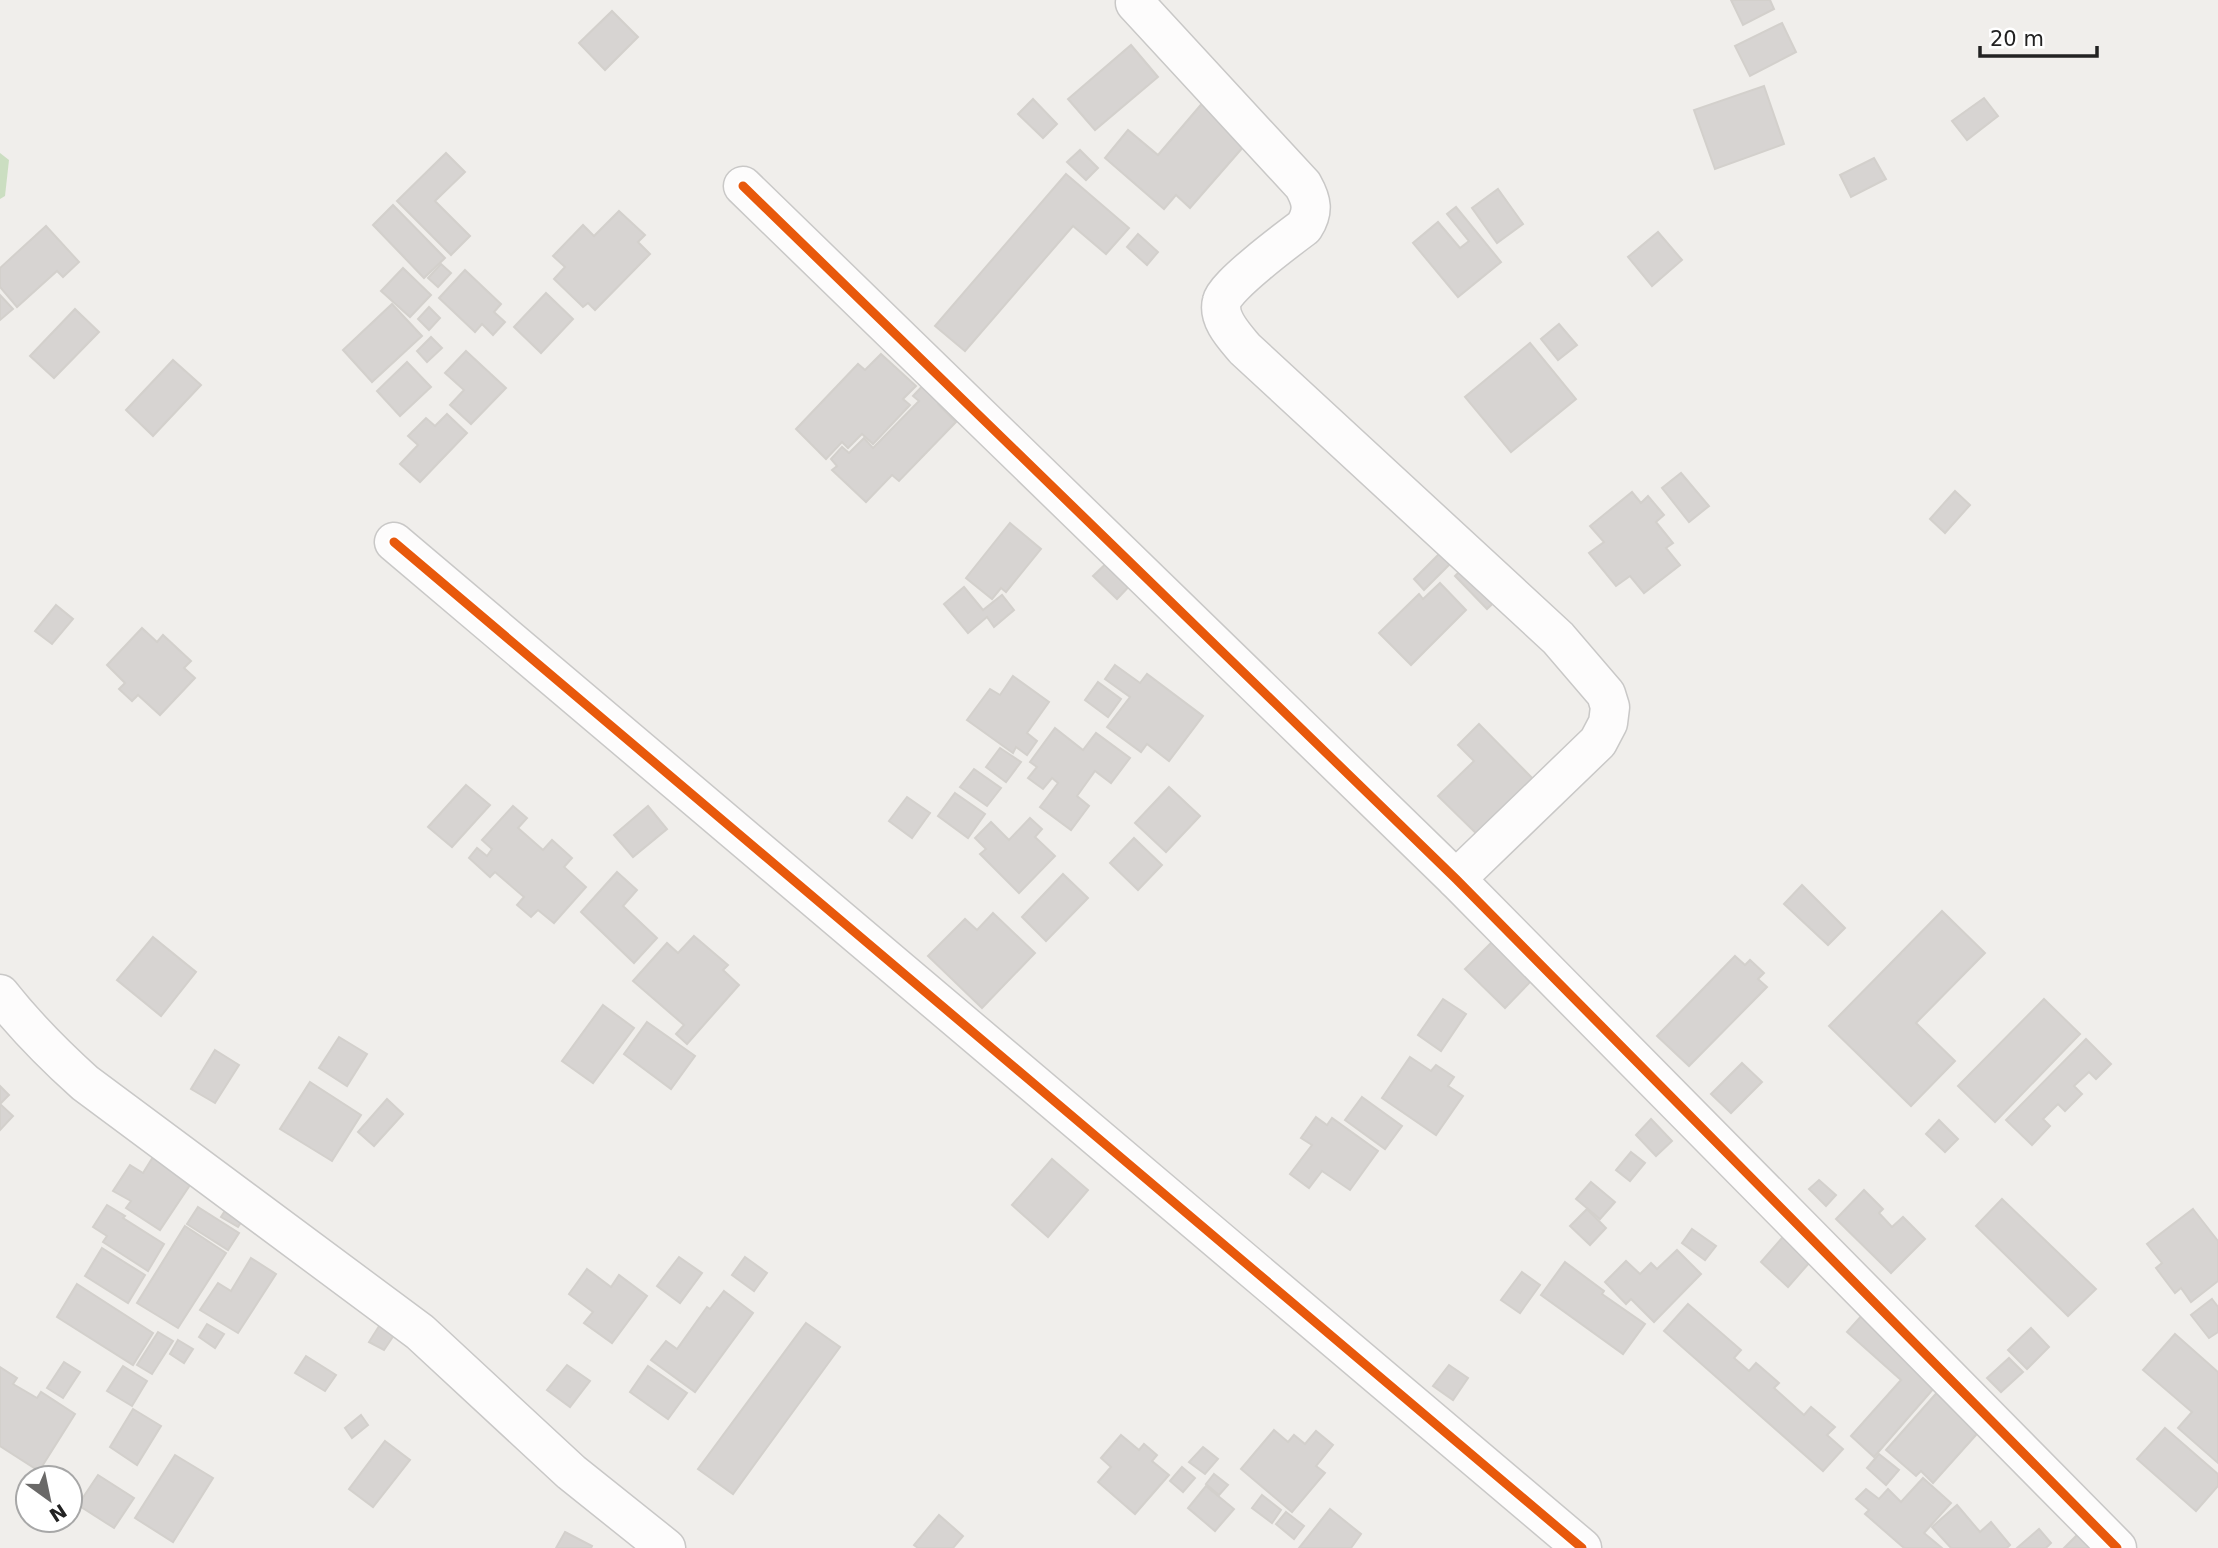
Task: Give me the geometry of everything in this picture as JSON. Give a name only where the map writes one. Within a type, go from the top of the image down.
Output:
[{"type":"street","points":[[1135,3],[1303,185],[1312,204],[1304,226],[1232,286],[1222,299],[1221,311],[1225,323],[1245,349],[1558,638],[1606,694],[1610,707],[1608,723],[1598,741],[1457,880]]},
{"type":"street","points":[[743,186],[1457,880],[2117,1548]]},
{"type":"street","points":[[394,542],[1582,1548]]},
{"type":"street","points":[[0,994],[50,1052],[85,1083],[420,1332],[571,1472],[666,1548]]},
{"type":"green space","points":[[0,153],[9,160],[5,196],[0,199]]},
{"type":"building","points":[[1731,0],[1770,0],[1774,9],[1743,25]]},
{"type":"building","points":[[612,11],[638,37],[605,70],[579,43]]},
{"type":"building","points":[[1782,23],[1796,52],[1750,76],[1735,46]]},
{"type":"building","points":[[1131,45],[1158,77],[1095,130],[1068,99]]},
{"type":"building","points":[[1764,86],[1784,144],[1715,169],[1694,110]]},
{"type":"building","points":[[1984,98],[1998,116],[1967,140],[1952,121]]},
{"type":"building","points":[[1033,99],[1057,124],[1043,138],[1018,114]]},
{"type":"building","points":[[1205,100],[1251,138],[1190,208],[1176,195],[1164,209],[1105,158],[1128,130],[1158,155]]},
{"type":"building","points":[[1080,150],[1098,168],[1086,180],[1067,162]]},
{"type":"building","points":[[446,153],[465,172],[435,201],[470,236],[451,255],[397,201]]},
{"type":"building","points":[[1874,158],[1886,179],[1851,197],[1840,175]]},
{"type":"building","points":[[1066,174],[1129,228],[1106,254],[1073,226],[965,351],[935,326]]},
{"type":"building","points":[[1498,189],[1523,224],[1497,243],[1472,208]]},
{"type":"building","points":[[393,205],[445,258],[424,278],[373,225]]},
{"type":"building","points":[[1456,207],[1501,262],[1458,297],[1413,243],[1438,222],[1460,248],[1469,241],[1447,214]]},
{"type":"building","points":[[619,211],[645,235],[638,242],[650,254],[595,310],[588,303],[583,307],[554,279],[565,267],[553,256],[583,225],[594,236]]},
{"type":"building","points":[[46,226],[79,262],[63,277],[57,271],[17,307],[0,287],[0,268]]},
{"type":"building","points":[[1658,232],[1682,260],[1652,286],[1628,257]]},
{"type":"building","points":[[1138,234],[1158,252],[1147,265],[1127,247]]},
{"type":"building","points":[[441,264],[451,273],[438,287],[428,278]]},
{"type":"building","points":[[403,268],[431,295],[410,317],[381,291]]},
{"type":"building","points":[[465,270],[501,304],[494,312],[505,322],[493,335],[482,324],[475,332],[439,298]]},
{"type":"building","points":[[546,293],[573,319],[541,353],[514,327]]},
{"type":"building","points":[[0,295],[13,309],[0,320]]},
{"type":"building","points":[[392,304],[422,336],[372,382],[343,350]]},
{"type":"building","points":[[429,307],[440,318],[429,330],[418,319]]},
{"type":"building","points":[[75,309],[99,332],[54,378],[30,356]]},
{"type":"building","points":[[1559,324],[1577,345],[1558,360],[1541,339]]},
{"type":"building","points":[[431,337],[442,348],[427,362],[417,351]]},
{"type":"building","points":[[1530,343],[1576,399],[1511,452],[1465,397]]},
{"type":"building","points":[[466,351],[506,388],[471,424],[450,405],[464,390],[445,373]]},
{"type":"building","points":[[881,354],[916,386],[903,399],[910,405],[873,444],[862,434],[848,448],[842,442],[826,459],[796,429],[858,364],[865,370]]},
{"type":"building","points":[[173,360],[201,385],[153,436],[126,410]]},
{"type":"building","points":[[407,362],[431,387],[400,416],[377,391]]},
{"type":"building","points":[[929,379],[946,395],[938,404],[956,422],[899,481],[892,475],[866,502],[832,470],[837,466],[831,459],[842,447],[849,453],[864,438],[873,448],[919,401],[913,396]]},
{"type":"building","points":[[447,414],[467,433],[420,482],[400,464],[418,445],[408,436],[426,418],[435,426]]},
{"type":"building","points":[[1681,473],[1709,506],[1689,522],[1662,488]]},
{"type":"building","points":[[1955,491],[1970,505],[1945,533],[1930,519]]},
{"type":"building","points":[[1632,492],[1641,503],[1648,496],[1664,515],[1656,522],[1673,543],[1666,548],[1680,565],[1644,593],[1630,576],[1616,586],[1589,553],[1604,542],[1590,526]]},
{"type":"building","points":[[1010,523],[1041,549],[1006,592],[1001,588],[992,599],[966,578]]},
{"type":"building","points":[[1446,547],[1456,558],[1424,590],[1414,579]]},
{"type":"building","points":[[1114,556],[1137,578],[1117,599],[1093,576]]},
{"type":"building","points":[[1470,561],[1503,594],[1487,609],[1455,576]]},
{"type":"building","points":[[1440,583],[1466,610],[1411,665],[1379,633],[1419,594],[1423,599]]},
{"type":"building","points":[[964,587],[983,610],[1002,595],[1014,610],[994,627],[987,617],[968,633],[944,604]]},
{"type":"building","points":[[56,605],[73,619],[52,644],[35,631]]},
{"type":"building","points":[[142,628],[157,642],[163,635],[191,661],[184,668],[195,678],[160,715],[138,695],[132,701],[119,689],[125,683],[107,665]]},
{"type":"building","points":[[1115,665],[1140,683],[1147,674],[1203,716],[1169,761],[1147,744],[1141,752],[1107,727],[1130,697],[1105,679]]},
{"type":"building","points":[[1013,676],[1049,702],[1027,733],[1037,741],[1027,755],[1016,747],[1013,753],[967,720],[990,689],[1000,695]]},
{"type":"building","points":[[1098,682],[1121,699],[1108,717],[1085,700]]},
{"type":"building","points":[[1479,724],[1539,785],[1483,840],[1438,796],[1474,761],[1458,745]]},
{"type":"building","points":[[1055,728],[1083,750],[1096,733],[1130,758],[1111,783],[1095,771],[1077,796],[1089,806],[1071,830],[1040,807],[1058,783],[1052,778],[1043,789],[1028,778],[1037,767],[1030,762]]},
{"type":"building","points":[[1000,748],[1021,762],[1006,782],[986,767]]},
{"type":"building","points":[[974,769],[1001,788],[987,806],[960,787]]},
{"type":"building","points":[[466,785],[490,805],[452,847],[428,827]]},
{"type":"building","points":[[1169,787],[1200,816],[1166,852],[1135,823]]},
{"type":"building","points":[[955,793],[985,814],[968,838],[938,816]]},
{"type":"building","points":[[907,797],[930,813],[912,838],[889,821]]},
{"type":"building","points":[[513,806],[527,818],[518,828],[543,850],[552,840],[572,858],[564,867],[586,887],[554,923],[538,910],[531,917],[517,905],[524,897],[495,872],[490,877],[469,858],[477,848],[487,856],[492,849],[482,840]]},
{"type":"building","points":[[648,806],[667,829],[633,857],[614,835]]},
{"type":"building","points":[[1030,818],[1042,829],[1035,837],[1055,856],[1019,893],[980,854],[986,849],[975,838],[991,822],[1009,840]]},
{"type":"building","points":[[1134,838],[1162,865],[1138,890],[1110,863]]},
{"type":"building","points":[[617,872],[637,890],[623,906],[657,938],[634,963],[581,912]]},
{"type":"building","points":[[1063,874],[1088,898],[1046,941],[1022,917]]},
{"type":"building","points":[[1802,885],[1845,928],[1828,945],[1784,904]]},
{"type":"building","points":[[1942,911],[1985,953],[1916,1023],[1955,1061],[1911,1106],[1829,1026]]},
{"type":"building","points":[[993,913],[1035,953],[982,1008],[928,956],[965,919],[977,930]]},
{"type":"building","points":[[694,936],[728,965],[723,970],[739,985],[687,1044],[676,1034],[684,1025],[633,981],[667,943],[678,953]]},
{"type":"building","points":[[153,937],[196,972],[161,1016],[117,980]]},
{"type":"building","points":[[1497,937],[1533,979],[1505,1008],[1465,969]]},
{"type":"building","points":[[1735,956],[1745,965],[1750,960],[1764,973],[1758,979],[1767,987],[1689,1066],[1657,1036]]},
{"type":"building","points":[[1443,999],[1466,1014],[1441,1051],[1418,1035]]},
{"type":"building","points":[[2044,999],[2080,1034],[1995,1122],[1958,1086]]},
{"type":"building","points":[[603,1005],[634,1028],[593,1083],[562,1061]]},
{"type":"building","points":[[647,1022],[695,1056],[671,1089],[624,1054]]},
{"type":"building","points":[[339,1037],[367,1054],[347,1086],[319,1068]]},
{"type":"building","points":[[2086,1039],[2111,1064],[2096,1079],[2089,1072],[2074,1086],[2082,1094],[2065,1111],[2058,1104],[2043,1119],[2050,1126],[2032,1145],[2006,1120]]},
{"type":"building","points":[[215,1050],[239,1065],[215,1103],[191,1089]]},
{"type":"building","points":[[1410,1057],[1431,1071],[1436,1065],[1454,1077],[1448,1086],[1463,1096],[1436,1135],[1382,1098]]},
{"type":"building","points":[[1742,1063],[1762,1082],[1731,1113],[1711,1094]]},
{"type":"building","points":[[310,1082],[361,1115],[332,1161],[280,1129]]},
{"type":"building","points":[[0,1086],[9,1095],[0,1104]]},
{"type":"building","points":[[1362,1097],[1402,1126],[1385,1149],[1345,1120]]},
{"type":"building","points":[[387,1099],[403,1114],[374,1146],[358,1132]]},
{"type":"building","points":[[0,1104],[13,1116],[0,1130]]},
{"type":"building","points":[[1316,1117],[1327,1125],[1332,1118],[1378,1151],[1350,1190],[1322,1171],[1309,1188],[1290,1174],[1312,1145],[1301,1138]]},
{"type":"building","points":[[1651,1119],[1672,1141],[1656,1156],[1636,1135]]},
{"type":"building","points":[[1939,1120],[1958,1139],[1945,1152],[1926,1134]]},
{"type":"building","points":[[1631,1152],[1645,1163],[1630,1181],[1616,1170]]},
{"type":"building","points":[[153,1157],[192,1182],[160,1230],[126,1208],[131,1201],[113,1191],[130,1165],[143,1173]]},
{"type":"building","points":[[1052,1159],[1088,1190],[1048,1237],[1012,1205]]},
{"type":"building","points":[[1819,1180],[1836,1195],[1826,1206],[1809,1189]]},
{"type":"building","points":[[1591,1182],[1615,1202],[1600,1219],[1576,1199]]},
{"type":"building","points":[[1864,1190],[1883,1209],[1879,1213],[1892,1227],[1903,1217],[1925,1239],[1891,1273],[1836,1219]]},
{"type":"building","points":[[2002,1199],[2096,1289],[2068,1316],[1976,1226]]},
{"type":"building","points":[[107,1205],[164,1244],[148,1271],[103,1242],[107,1236],[93,1227]]},
{"type":"building","points":[[228,1206],[245,1216],[238,1227],[221,1217]]},
{"type":"building","points":[[198,1207],[239,1233],[228,1250],[187,1224]]},
{"type":"building","points":[[1587,1209],[1606,1228],[1590,1245],[1570,1226]]},
{"type":"building","points":[[2193,1209],[2218,1241],[2218,1281],[2191,1302],[2181,1288],[2175,1293],[2156,1268],[2162,1263],[2147,1244]]},
{"type":"building","points":[[185,1226],[226,1253],[178,1328],[137,1303]]},
{"type":"building","points":[[1692,1229],[1716,1246],[1705,1260],[1682,1243]]},
{"type":"building","points":[[1789,1230],[1817,1254],[1788,1287],[1761,1262]]},
{"type":"building","points":[[102,1248],[145,1275],[128,1303],[85,1276]]},
{"type":"building","points":[[1677,1250],[1701,1274],[1654,1322],[1631,1299],[1626,1304],[1605,1282],[1626,1261],[1640,1274],[1651,1263],[1657,1269]]},
{"type":"building","points":[[679,1257],[702,1273],[680,1303],[657,1286]]},
{"type":"building","points":[[745,1257],[767,1273],[754,1291],[732,1275]]},
{"type":"building","points":[[251,1258],[276,1274],[238,1333],[200,1310],[218,1283],[231,1291]]},
{"type":"building","points":[[1565,1262],[1604,1291],[1602,1294],[1645,1324],[1623,1354],[1541,1295]]},
{"type":"building","points":[[587,1269],[611,1287],[619,1275],[647,1296],[612,1343],[584,1323],[593,1312],[569,1294]]},
{"type":"building","points":[[1522,1272],[1540,1285],[1520,1313],[1501,1300]]},
{"type":"building","points":[[77,1284],[153,1333],[133,1365],[57,1317]]},
{"type":"building","points":[[724,1291],[753,1313],[695,1392],[651,1360],[666,1341],[677,1349],[707,1307],[710,1309]]},
{"type":"building","points":[[2212,1299],[2218,1307],[2218,1332],[2209,1338],[2191,1315]]},
{"type":"building","points":[[1688,1304],[1741,1350],[1734,1358],[1749,1371],[1756,1363],[1779,1383],[1774,1388],[1804,1415],[1811,1407],[1835,1427],[1827,1435],[1843,1449],[1823,1471],[1664,1331]]},
{"type":"building","points":[[1864,1313],[1941,1380],[1874,1457],[1851,1436],[1901,1380],[1847,1332]]},
{"type":"building","points":[[381,1323],[396,1332],[384,1350],[369,1342]]},
{"type":"building","points":[[806,1323],[840,1347],[733,1494],[698,1469]]},
{"type":"building","points":[[207,1324],[224,1334],[215,1348],[199,1337]]},
{"type":"building","points":[[2031,1328],[2049,1347],[2027,1369],[2008,1350]]},
{"type":"building","points":[[158,1332],[173,1341],[152,1374],[137,1365]]},
{"type":"building","points":[[2175,1334],[2218,1372],[2218,1463],[2178,1428],[2192,1412],[2143,1370]]},
{"type":"building","points":[[178,1340],[193,1349],[184,1363],[170,1354]]},
{"type":"building","points":[[306,1356],[336,1375],[325,1391],[295,1373]]},
{"type":"building","points":[[2009,1358],[2023,1372],[2001,1392],[1987,1378]]},
{"type":"building","points":[[64,1362],[80,1372],[63,1398],[47,1388]]},
{"type":"building","points":[[567,1365],[590,1381],[570,1407],[547,1390]]},
{"type":"building","points":[[1449,1365],[1468,1378],[1453,1400],[1433,1386]]},
{"type":"building","points":[[123,1366],[147,1381],[132,1406],[107,1391]]},
{"type":"building","points":[[648,1366],[687,1393],[668,1419],[630,1392]]},
{"type":"building","points":[[0,1367],[17,1378],[13,1384],[37,1398],[41,1392],[75,1414],[43,1464],[28,1464],[0,1446]]},
{"type":"building","points":[[1941,1388],[1984,1426],[1933,1483],[1921,1471],[1916,1476],[1886,1450]]},
{"type":"building","points":[[133,1409],[161,1426],[137,1465],[110,1447]]},
{"type":"building","points":[[361,1415],[368,1425],[352,1438],[345,1428]]},
{"type":"building","points":[[2165,1428],[2218,1474],[2218,1486],[2196,1511],[2137,1459]]},
{"type":"building","points":[[1274,1430],[1288,1442],[1294,1435],[1305,1444],[1316,1431],[1333,1445],[1316,1466],[1325,1473],[1292,1512],[1241,1469]]},
{"type":"building","points":[[1121,1435],[1139,1450],[1144,1444],[1157,1455],[1152,1461],[1169,1475],[1135,1514],[1098,1482],[1111,1467],[1101,1458]]},
{"type":"building","points":[[385,1441],[410,1460],[373,1507],[349,1489]]},
{"type":"building","points":[[1203,1447],[1218,1459],[1205,1474],[1189,1462]]},
{"type":"building","points":[[1879,1454],[1899,1470],[1886,1485],[1867,1468]]},
{"type":"building","points":[[175,1455],[213,1478],[173,1542],[135,1518]]},
{"type":"building","points":[[1182,1467],[1195,1478],[1183,1492],[1170,1481]]},
{"type":"building","points":[[1214,1474],[1228,1485],[1219,1495],[1206,1484]]},
{"type":"building","points":[[98,1475],[134,1498],[114,1528],[84,1509],[84,1496]]},
{"type":"building","points":[[1923,1478],[1951,1503],[1924,1533],[1942,1548],[1904,1548],[1865,1514],[1869,1510],[1856,1499],[1866,1489],[1879,1499],[1888,1489],[1901,1502]]},
{"type":"building","points":[[1206,1486],[1234,1509],[1215,1531],[1188,1508]]},
{"type":"building","points":[[1262,1495],[1281,1510],[1272,1523],[1252,1508]]},
{"type":"building","points":[[1957,1505],[1980,1532],[1991,1522],[2010,1545],[2007,1548],[1951,1548],[1932,1527]]},
{"type":"building","points":[[1330,1509],[1361,1534],[1351,1548],[1299,1548]]},
{"type":"building","points":[[1286,1512],[1304,1526],[1294,1539],[1276,1524]]},
{"type":"building","points":[[939,1515],[963,1536],[953,1548],[918,1548],[914,1545]]},
{"type":"building","points":[[2087,1525],[2111,1548],[2064,1548]]},
{"type":"building","points":[[2039,1529],[2051,1543],[2046,1548],[2017,1548]]},
{"type":"building","points":[[565,1532],[592,1546],[591,1548],[556,1548]]},
{"type":"cycle path","points":[[743,186],[1456,879],[2117,1548]]},
{"type":"cycle path","points":[[394,542],[1582,1548]]}]
